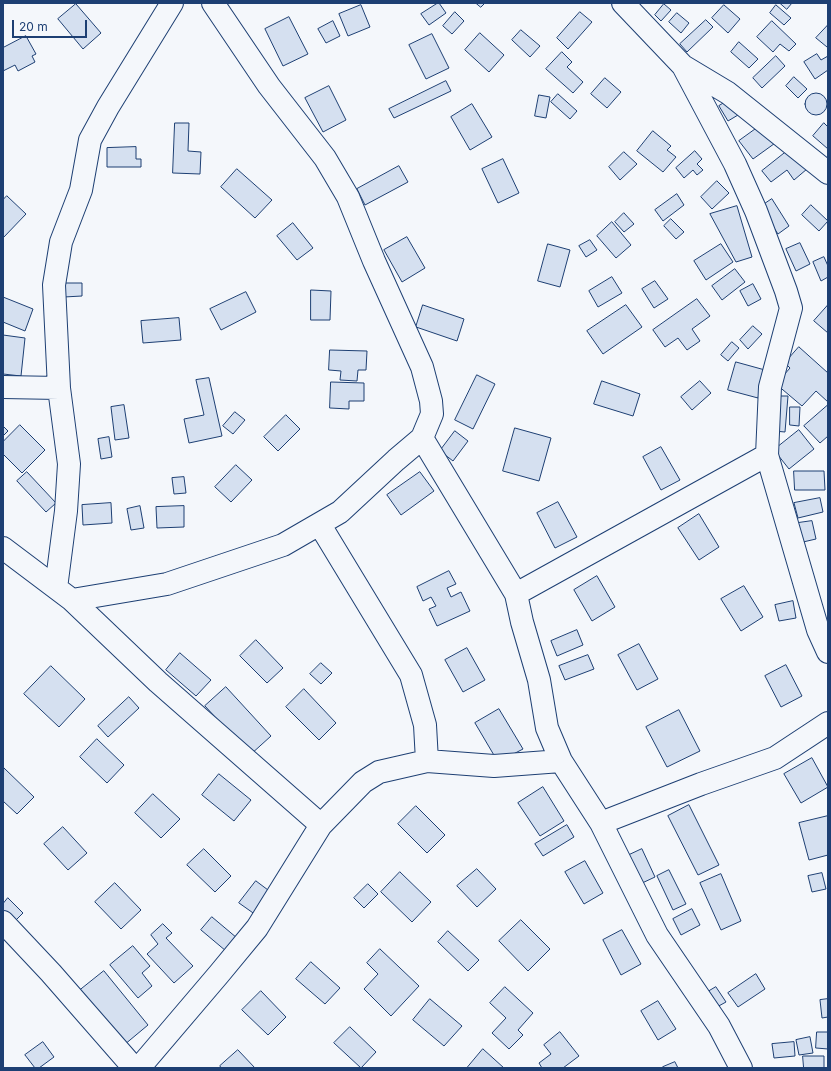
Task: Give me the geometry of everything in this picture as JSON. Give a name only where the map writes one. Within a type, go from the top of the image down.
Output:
[{"type":"street","points":[[64,594],[69,464],[58,388],[54,285],[62,242],[81,190],[90,140],[108,107],[172,3]]},
{"type":"street","points":[[64,594],[167,584],[283,545],[340,512],[422,438],[432,414],[431,401],[422,367],[374,261],[348,197],[325,158],[269,86],[213,3]]},
{"type":"street","points":[[631,6],[683,66],[735,164],[775,258],[791,308],[770,387],[768,455],[818,630],[828,652]]},
{"type":"street","points":[[683,66],[728,93],[828,173]]},
{"type":"street","points":[[3,387],[58,388]]},
{"type":"street","points":[[422,438],[516,594],[522,622],[539,680],[547,728],[561,760],[601,823],[656,935],[719,1026],[741,1068]]},
{"type":"street","points":[[516,594],[768,455]]},
{"type":"street","points":[[320,524],[411,675],[425,725],[427,761]]},
{"type":"street","points":[[3,548],[64,594],[158,682],[321,825]]},
{"type":"street","points":[[601,823],[701,784],[775,758],[828,723]]},
{"type":"street","points":[[139,1068],[257,928],[321,825],[363,782],[379,772],[427,761],[494,766],[561,760]]},
{"type":"street","points":[[3,922],[51,973],[134,1068]]},
{"type":"building","points":[[438,3],[446,13],[429,25],[421,14]]},
{"type":"building","points":[[476,3],[485,3],[481,7]]},
{"type":"building","points":[[780,3],[792,3],[787,9]]},
{"type":"building","points":[[76,4],[101,33],[83,49],[58,19]]},
{"type":"building","points":[[664,4],[671,10],[661,21],[655,15]]},
{"type":"building","points":[[361,5],[370,27],[348,36],[339,14]]},
{"type":"building","points":[[724,5],[740,19],[728,33],[712,18]]},
{"type":"building","points":[[776,5],[791,18],[784,25],[770,13]]},
{"type":"building","points":[[455,12],[464,21],[452,34],[443,26]]},
{"type":"building","points":[[580,12],[592,22],[568,49],[557,38]]},
{"type":"building","points":[[677,13],[689,23],[681,33],[669,22]]},
{"type":"building","points":[[289,17],[308,54],[283,66],[265,29]]},
{"type":"building","points":[[706,20],[713,27],[687,52],[680,44]]},
{"type":"building","points":[[333,21],[340,36],[326,43],[318,29]]},
{"type":"building","points":[[772,21],[796,44],[789,51],[780,44],[773,52],[757,37]]},
{"type":"building","points":[[828,25],[828,45],[827,47],[816,38]]},
{"type":"building","points":[[521,30],[540,46],[530,57],[512,40]]},
{"type":"building","points":[[480,33],[504,55],[489,72],[465,50]]},
{"type":"building","points":[[432,34],[449,68],[426,79],[409,45]]},
{"type":"building","points":[[26,36],[36,54],[32,56],[35,62],[18,71],[15,65],[3,71],[3,48]]},
{"type":"building","points":[[739,42],[758,59],[749,68],[731,52]]},
{"type":"building","points":[[562,52],[572,62],[567,67],[583,82],[573,93],[546,69]]},
{"type":"building","points":[[817,54],[821,60],[828,56],[828,70],[815,79],[804,62]]},
{"type":"building","points":[[776,56],[785,66],[762,88],[753,78]]},
{"type":"building","points":[[794,77],[807,89],[798,98],[786,86]]},
{"type":"building","points":[[605,78],[621,92],[607,108],[591,94]]},
{"type":"building","points":[[446,81],[451,91],[394,118],[389,109]]},
{"type":"building","points":[[329,86],[346,120],[323,132],[305,98]]},
{"type":"building","points":[[816,93],[824,96],[827,104],[824,112],[816,115],[808,112],[805,104],[808,96]]},
{"type":"building","points":[[558,94],[577,111],[570,119],[551,102]]},
{"type":"building","points":[[539,95],[550,97],[546,118],[535,116]]},
{"type":"building","points":[[729,100],[738,115],[728,121],[719,106]]},
{"type":"building","points":[[472,104],[492,137],[470,150],[451,117]]},
{"type":"building","points":[[175,123],[189,123],[188,151],[201,152],[200,174],[173,173]]},
{"type":"building","points":[[764,123],[778,141],[753,159],[739,141]]},
{"type":"building","points":[[824,123],[828,127],[828,149],[813,136]]},
{"type":"building","points":[[653,131],[671,146],[667,150],[676,157],[663,172],[637,151]]},
{"type":"building","points":[[136,147],[136,159],[141,159],[141,167],[107,167],[107,148]]},
{"type":"building","points":[[791,148],[807,169],[794,180],[787,170],[771,182],[762,171]]},
{"type":"building","points":[[695,151],[702,159],[697,164],[703,170],[697,175],[693,170],[684,178],[676,168]]},
{"type":"building","points":[[624,152],[637,164],[620,180],[609,167]]},
{"type":"building","points":[[503,159],[519,193],[498,203],[482,169]]},
{"type":"building","points":[[399,166],[408,182],[365,205],[357,189]]},
{"type":"building","points":[[237,169],[272,200],[255,218],[221,187]]},
{"type":"building","points":[[717,181],[729,193],[712,209],[701,197]]},
{"type":"building","points":[[677,194],[684,205],[663,221],[655,210]]},
{"type":"building","points":[[7,196],[26,214],[3,238],[3,200]]},
{"type":"building","points":[[772,199],[789,226],[778,234],[760,207]]},
{"type":"building","points":[[811,205],[828,221],[819,231],[802,215]]},
{"type":"building","points":[[737,206],[752,257],[736,262],[710,214]]},
{"type":"building","points":[[624,213],[634,224],[624,232],[615,222]]},
{"type":"building","points":[[671,219],[684,232],[676,239],[664,226]]},
{"type":"building","points":[[612,222],[631,245],[616,258],[597,236]]},
{"type":"building","points":[[293,223],[313,248],[297,260],[277,236]]},
{"type":"building","points":[[407,237],[425,268],[402,282],[384,250]]},
{"type":"building","points":[[590,240],[597,250],[586,257],[579,246]]},
{"type":"building","points":[[800,243],[810,264],[796,271],[786,249]]},
{"type":"building","points":[[548,244],[570,250],[560,287],[538,281]]},
{"type":"building","points":[[721,244],[733,262],[706,280],[694,261]]},
{"type":"building","points":[[824,257],[828,266],[828,277],[821,281],[813,262]]},
{"type":"building","points":[[735,269],[745,282],[722,300],[712,286]]},
{"type":"building","points":[[612,277],[622,293],[598,307],[589,291]]},
{"type":"building","points":[[655,281],[668,299],[654,308],[642,289]]},
{"type":"building","points":[[64,283],[82,283],[82,296],[64,297]]},
{"type":"building","points":[[753,284],[761,299],[748,306],[740,291]]},
{"type":"building","points":[[311,290],[331,291],[330,320],[311,320]]},
{"type":"building","points":[[246,292],[256,312],[221,330],[210,309]]},
{"type":"building","points":[[3,297],[33,309],[25,331],[3,322]]},
{"type":"building","points":[[697,299],[710,316],[692,329],[700,341],[687,350],[678,338],[665,347],[653,330]]},
{"type":"building","points":[[423,305],[464,319],[457,341],[416,327]]},
{"type":"building","points":[[626,305],[642,327],[603,354],[587,331]]},
{"type":"building","points":[[828,305],[828,333],[814,321]]},
{"type":"building","points":[[179,318],[181,340],[143,343],[141,321]]},
{"type":"building","points":[[753,326],[762,334],[748,349],[740,340]]},
{"type":"building","points":[[3,335],[25,338],[21,376],[3,374]]},
{"type":"building","points":[[732,342],[739,348],[728,361],[721,355]]},
{"type":"building","points":[[799,347],[828,373],[828,402],[816,391],[802,406],[776,384],[790,368],[785,363]]},
{"type":"building","points":[[330,350],[367,351],[366,370],[358,370],[357,381],[340,380],[341,371],[329,370]]},
{"type":"building","points":[[736,362],[765,370],[758,398],[728,390]]},
{"type":"building","points":[[477,375],[495,384],[473,429],[455,420]]},
{"type":"building","points":[[209,378],[222,436],[189,443],[184,419],[204,415],[196,380]]},
{"type":"building","points":[[602,381],[640,394],[633,416],[594,404]]},
{"type":"building","points":[[700,381],[711,393],[692,410],[681,397]]},
{"type":"building","points":[[331,382],[364,383],[364,401],[349,401],[349,409],[330,408]]},
{"type":"building","points":[[776,396],[788,396],[785,432],[774,431]]},
{"type":"building","points":[[124,405],[129,438],[115,440],[111,407]]},
{"type":"building","points":[[828,405],[828,436],[820,443],[804,426]]},
{"type":"building","points":[[790,407],[800,407],[799,426],[790,425]]},
{"type":"building","points":[[235,412],[245,420],[233,434],[223,426]]},
{"type":"building","points":[[286,415],[300,429],[278,451],[264,437]]},
{"type":"building","points":[[20,425],[45,450],[22,473],[3,454],[3,442]]},
{"type":"building","points":[[3,426],[8,431],[3,436]]},
{"type":"building","points":[[515,428],[551,438],[539,481],[503,471]]},
{"type":"building","points":[[799,430],[814,449],[789,469],[774,450]]},
{"type":"building","points":[[455,431],[468,441],[453,461],[440,451]]},
{"type":"building","points":[[109,437],[112,457],[101,459],[98,439]]},
{"type":"building","points":[[661,447],[680,480],[661,490],[643,457]]},
{"type":"building","points":[[236,465],[252,480],[231,502],[215,487]]},
{"type":"building","points":[[794,471],[824,471],[825,490],[795,490]]},
{"type":"building","points":[[27,472],[56,503],[46,512],[17,481]]},
{"type":"building","points":[[420,472],[434,491],[401,515],[387,495]]},
{"type":"building","points":[[184,477],[186,493],[174,494],[172,478]]},
{"type":"building","points":[[820,498],[823,512],[798,518],[794,503]]},
{"type":"building","points":[[558,502],[577,537],[555,548],[537,513]]},
{"type":"building","points":[[111,503],[112,523],[83,525],[82,505]]},
{"type":"building","points":[[140,506],[144,528],[131,530],[127,509]]},
{"type":"building","points":[[184,506],[184,527],[157,528],[156,507]]},
{"type":"building","points":[[699,514],[719,547],[699,560],[678,528]]},
{"type":"building","points":[[812,521],[816,539],[803,542],[798,523]]},
{"type":"building","points":[[449,571],[456,584],[447,588],[451,597],[461,592],[470,611],[437,626],[429,609],[436,606],[431,597],[423,601],[417,587]]},
{"type":"building","points":[[597,576],[615,607],[592,621],[574,590]]},
{"type":"building","points":[[744,586],[763,617],[741,631],[721,599]]},
{"type":"building","points":[[793,601],[796,618],[779,621],[775,605]]},
{"type":"building","points":[[577,630],[583,645],[557,656],[551,641]]},
{"type":"building","points":[[256,640],[283,668],[267,683],[240,656]]},
{"type":"building","points":[[639,644],[658,679],[637,690],[618,655]]},
{"type":"building","points":[[467,648],[485,680],[463,692],[445,660]]},
{"type":"building","points":[[180,653],[211,680],[196,696],[166,670]]},
{"type":"building","points":[[588,655],[594,669],[565,680],[559,666]]},
{"type":"building","points":[[321,663],[332,673],[321,684],[310,674]]},
{"type":"building","points":[[786,665],[802,696],[781,707],[765,676]]},
{"type":"building","points":[[51,666],[85,699],[59,727],[24,694]]},
{"type":"building","points":[[226,687],[271,736],[250,755],[205,706]]},
{"type":"building","points":[[304,689],[336,723],[319,740],[286,707]]},
{"type":"building","points":[[129,697],[139,708],[108,737],[98,726]]},
{"type":"building","points":[[499,709],[523,749],[498,762],[475,723]]},
{"type":"building","points":[[679,710],[700,751],[667,767],[646,727]]},
{"type":"building","points":[[97,739],[124,765],[107,783],[80,757]]},
{"type":"building","points":[[812,758],[828,787],[801,803],[784,774]]},
{"type":"building","points":[[4,768],[34,797],[17,814],[3,801]]},
{"type":"building","points":[[219,774],[251,800],[234,821],[202,795]]},
{"type":"building","points":[[543,787],[564,821],[540,836],[518,803]]},
{"type":"building","points":[[153,794],[180,819],[161,838],[135,813]]},
{"type":"building","points":[[689,805],[719,865],[698,875],[668,816]]},
{"type":"building","points":[[416,806],[445,835],[427,853],[398,824]]},
{"type":"building","points":[[828,816],[828,855],[809,860],[799,823]]},
{"type":"building","points":[[567,825],[574,837],[543,856],[535,844]]},
{"type":"building","points":[[63,827],[87,853],[68,870],[44,844]]},
{"type":"building","points":[[204,849],[231,876],[215,892],[187,865]]},
{"type":"building","points":[[642,849],[655,877],[640,884],[627,856]]},
{"type":"building","points":[[585,861],[603,893],[584,904],[565,872]]},
{"type":"building","points":[[477,869],[496,889],[477,907],[457,886]]},
{"type":"building","points":[[669,870],[686,904],[673,910],[657,876]]},
{"type":"building","points":[[400,872],[431,902],[412,922],[381,892]]},
{"type":"building","points":[[822,873],[826,889],[812,892],[808,876]]},
{"type":"building","points":[[721,874],[741,921],[721,930],[700,883]]},
{"type":"building","points":[[256,881],[272,893],[256,915],[239,903]]},
{"type":"building","points":[[115,883],[141,910],[121,929],[95,902]]},
{"type":"building","points":[[368,884],[378,894],[364,908],[354,898]]},
{"type":"building","points":[[8,898],[23,913],[9,927],[3,920],[3,904]]},
{"type":"building","points":[[692,909],[700,925],[681,935],[673,919]]},
{"type":"building","points":[[212,917],[237,938],[226,951],[201,930]]},
{"type":"building","points":[[521,920],[550,949],[528,971],[499,941]]},
{"type":"building","points":[[163,924],[172,933],[166,938],[193,966],[174,983],[147,954],[158,944],[151,935]]},
{"type":"building","points":[[622,930],[641,964],[621,975],[603,940]]},
{"type":"building","points":[[448,931],[479,960],[468,971],[438,942]]},
{"type":"building","points":[[133,946],[150,966],[142,973],[152,986],[138,998],[110,965]]},
{"type":"building","points":[[380,949],[419,986],[391,1016],[364,989],[378,974],[367,963]]},
{"type":"building","points":[[311,962],[340,988],[325,1004],[296,979]]},
{"type":"building","points":[[104,971],[148,1025],[124,1045],[79,991]]},
{"type":"building","points":[[756,974],[765,989],[738,1007],[728,993]]},
{"type":"building","points":[[505,987],[533,1013],[518,1030],[523,1035],[509,1049],[492,1033],[506,1018],[490,1003]]},
{"type":"building","points":[[716,987],[726,1002],[715,1008],[706,993]]},
{"type":"building","points":[[261,991],[286,1017],[268,1035],[242,1010]]},
{"type":"building","points":[[430,999],[462,1026],[444,1046],[413,1020]]},
{"type":"building","points":[[828,999],[828,1017],[822,1018],[820,1000]]},
{"type":"building","points":[[658,1001],[676,1029],[658,1040],[641,1011]]},
{"type":"building","points":[[350,1027],[376,1052],[361,1068],[334,1043]]},
{"type":"building","points":[[560,1032],[579,1056],[563,1068],[542,1068],[539,1063],[551,1054],[544,1045]]},
{"type":"building","points":[[817,1032],[828,1032],[828,1049],[816,1048]]},
{"type":"building","points":[[810,1037],[813,1053],[799,1055],[796,1040]]},
{"type":"building","points":[[43,1042],[54,1057],[39,1068],[35,1068],[25,1055]]},
{"type":"building","points":[[794,1042],[795,1056],[774,1058],[772,1044]]},
{"type":"building","points":[[483,1049],[504,1068],[467,1068]]},
{"type":"building","points":[[238,1050],[255,1068],[221,1068],[220,1066]]},
{"type":"building","points":[[803,1056],[824,1056],[824,1068],[804,1068]]},
{"type":"building","points":[[675,1062],[678,1068],[663,1067]]}]
